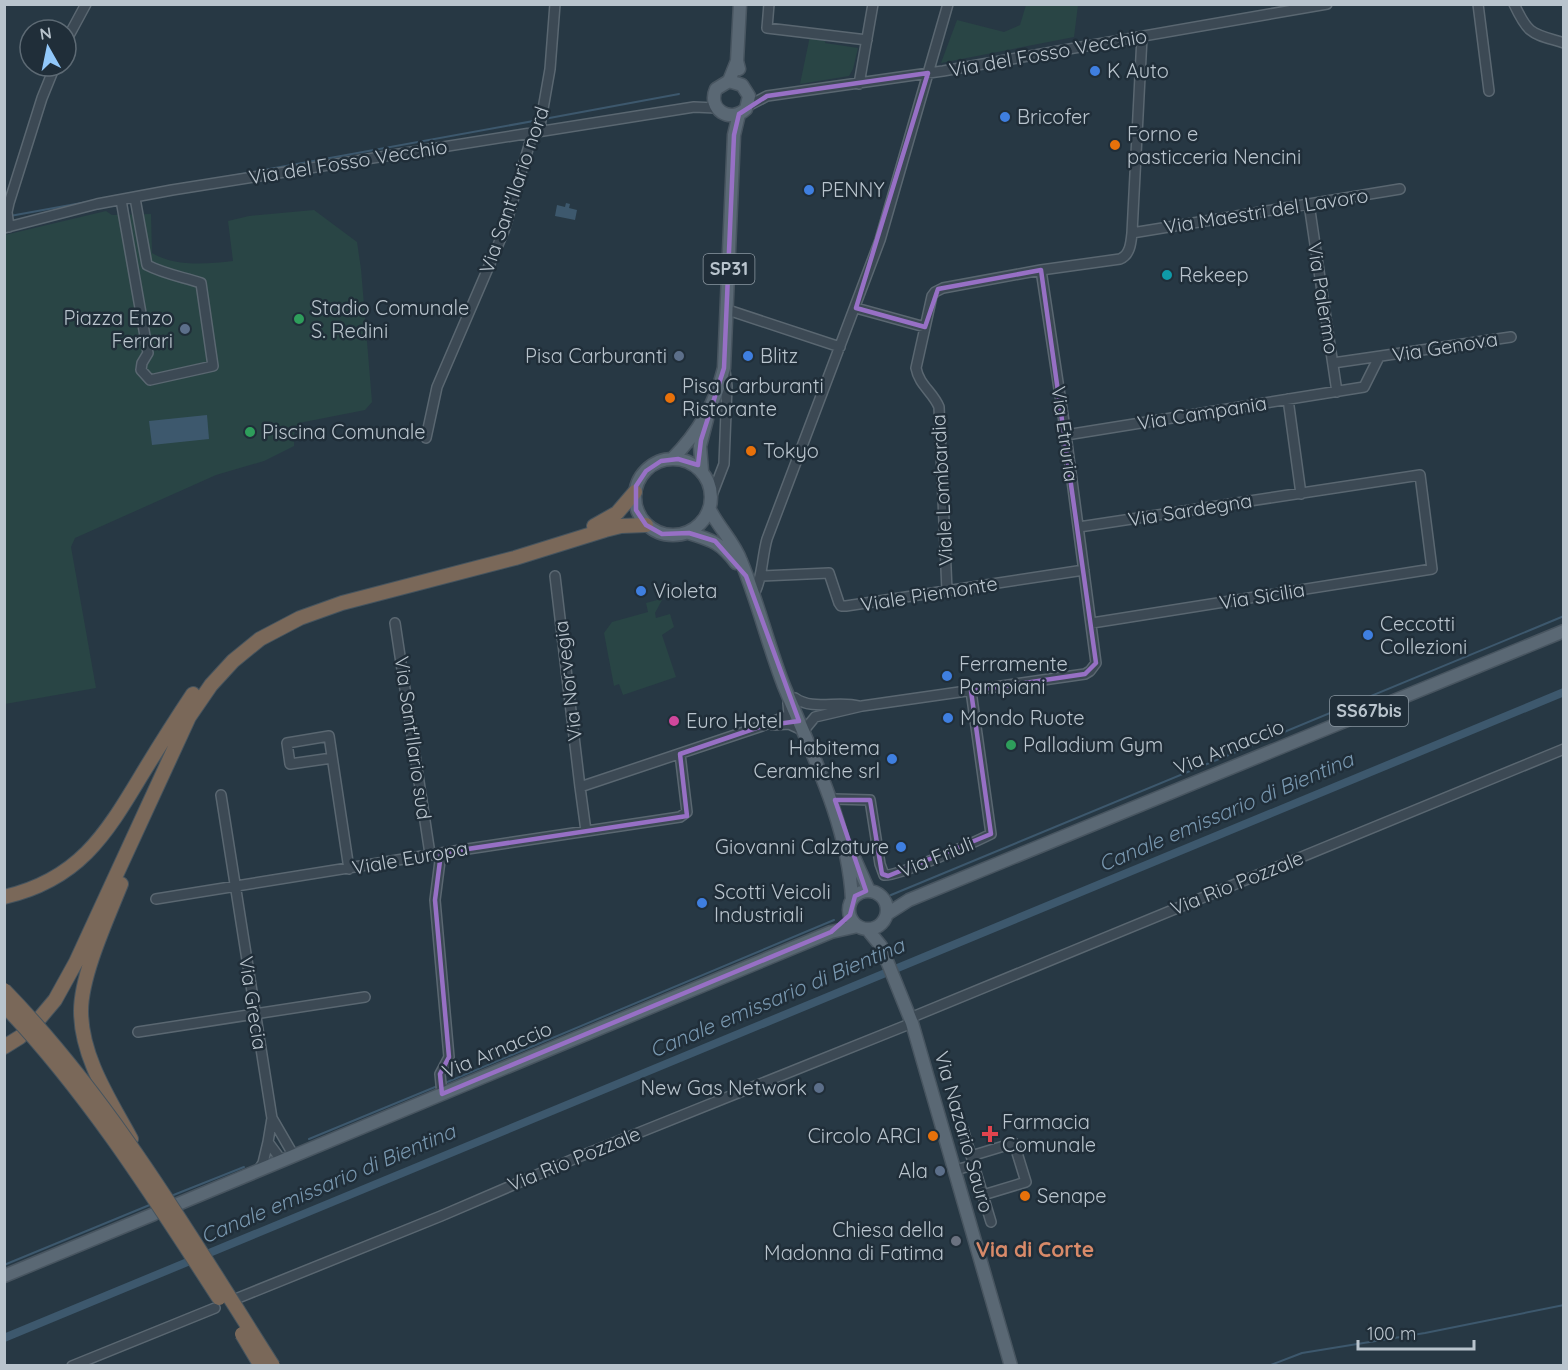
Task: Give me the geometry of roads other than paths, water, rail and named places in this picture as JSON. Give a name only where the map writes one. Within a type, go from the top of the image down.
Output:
[{"type":"highway","points":[[4,897],[34,888],[61,875],[95,846],[115,819],[196,689],[216,667],[269,628],[302,612],[367,591],[562,539],[611,517],[622,509],[635,492]]},
{"type":"highway","points":[[196,689],[65,972],[38,1017],[58,994],[76,962],[196,705],[219,675],[252,645],[291,622],[326,608],[515,558],[605,530],[621,526],[646,525]]},
{"type":"highway","points":[[146,1167],[94,1067],[85,1040],[81,1016],[86,983],[96,949],[178,741]]},
{"type":"highway","points":[[4,990],[74,1070],[146,1167],[273,1365]]},
{"type":"highway","points":[[6,1006],[68,1079],[134,1167],[261,1365]]},
{"type":"highway","points":[[4,1042],[18,1035],[4,1047]]},
{"type":"main road","name":"SP31","points":[[714,93],[720,85],[729,81],[737,61],[740,4]]},
{"type":"main road","name":"SP31","points":[[635,492],[646,471],[655,464],[672,459],[686,445],[713,401],[724,368],[734,135],[745,88],[737,61]]},
{"type":"main road","points":[[729,81],[745,88]]},
{"type":"main road","points":[[714,93],[716,108],[738,112]]},
{"type":"main road","points":[[635,492],[636,510],[646,525],[656,532],[679,535],[689,533],[700,526],[710,510],[712,495],[702,471],[699,446],[713,401]]},
{"type":"main road","points":[[672,459],[688,462],[702,471]]},
{"type":"main road","points":[[710,510],[738,554],[767,633],[795,698],[837,822],[850,874],[852,899],[849,907],[850,915],[862,927]]},
{"type":"main road","points":[[689,533],[710,539],[723,547],[746,576]]},
{"type":"main road","name":"Via Arnaccio","points":[[884,919],[909,900],[1563,631]]},
{"type":"main road","points":[[767,633],[781,678],[834,799],[859,871],[869,891]]},
{"type":"main road","points":[[852,899],[860,892],[869,891],[880,895],[885,901],[884,919]]},
{"type":"main road","name":"Via Arnaccio","points":[[885,901],[909,900]]},
{"type":"main road","name":"Via Arnaccio","points":[[831,932],[850,915]]},
{"type":"main road","name":"Via Nazario Sauro","points":[[882,948],[884,919]]},
{"type":"main road","name":"SS67bis","points":[[862,927],[874,928],[884,919]]},
{"type":"main road","name":"Via Arnaccio","points":[[178,1204],[261,1166],[279,1152],[442,1091],[831,932],[862,927]]},
{"type":"main road","name":"Via Nazario Sauro","points":[[862,927],[882,948],[911,1021],[1011,1365]]},
{"type":"main road","points":[[4,1276],[154,1214]]},
{"type":"street","points":[[78,19],[86,4]]},
{"type":"street","name":"Via Sant'Ilario nord","points":[[426,438],[437,387],[504,231],[543,112],[550,69],[555,4]]},
{"type":"street","points":[[769,4],[767,28],[867,40]]},
{"type":"street","points":[[859,84],[873,4]]},
{"type":"street","points":[[753,595],[758,589],[767,539],[880,240],[948,4]]},
{"type":"street","name":"Via del Fosso Vecchio","points":[[738,112],[767,96],[928,73],[1328,4]]},
{"type":"street","points":[[1478,4],[1489,91]]},
{"type":"street","points":[[1516,5],[1521,19],[1532,33],[1563,43]]},
{"type":"street","points":[[1041,270],[1123,258],[1130,249],[1142,37]]},
{"type":"street","points":[[7,222],[42,98],[50,78]]},
{"type":"street","name":"Via del Fosso Vecchio","points":[[745,88],[767,96]]},
{"type":"street","name":"Via del Fosso Vecchio","points":[[694,107],[714,93]]},
{"type":"street","name":"Via del Fosso Vecchio","points":[[7,222],[97,204],[537,129],[694,107],[716,108]]},
{"type":"street","name":"Via Maestri del Lavoro","points":[[1132,233],[1401,189]]},
{"type":"street","points":[[135,198],[147,265]]},
{"type":"street","points":[[121,200],[148,353],[141,370],[150,380],[213,366],[201,283],[161,272],[147,265],[134,270]]},
{"type":"street","name":"Via Palermo","points":[[1309,204],[1337,392]]},
{"type":"street","name":"Viale Lombardia","points":[[947,591],[939,407],[919,380],[916,368],[932,296],[938,289],[1041,270]]},
{"type":"street","name":"Via Etruria","points":[[804,729],[815,717],[862,706],[1085,674],[1090,671],[1096,660],[1041,270]]},
{"type":"street","points":[[856,308],[925,327]]},
{"type":"street","points":[[728,310],[840,347]]},
{"type":"street","name":"Via Genova","points":[[1333,363],[1511,337]]},
{"type":"street","name":"Via Genova","points":[[1337,392],[1364,387],[1379,357]]},
{"type":"street","points":[[712,495],[724,464],[727,386],[724,368]]},
{"type":"street","name":"Via Campania","points":[[1066,435],[1337,392]]},
{"type":"street","points":[[1288,399],[1301,494]]},
{"type":"street","name":"Via Sardegna","points":[[1078,527],[1420,475],[1432,569]]},
{"type":"street","name":"Via Sicilia","points":[[1092,623],[1432,569]]},
{"type":"street","name":"Viale Piemonte","points":[[760,576],[829,573],[841,606],[1084,570]]},
{"type":"street","name":"Via Norvegia","points":[[555,576],[580,787]]},
{"type":"street","name":"Via Sant'Ilario sud","points":[[395,622],[430,854]]},
{"type":"street","points":[[586,831],[580,787],[762,726],[789,713],[781,678]]},
{"type":"street","name":"Via Friuli","points":[[834,799],[870,800],[880,864],[884,875],[888,876],[991,834],[971,691]]},
{"type":"street","name":"Via Etruria","points":[[795,698],[805,704],[845,703],[862,706]]},
{"type":"street","points":[[762,726],[789,723],[804,729]]},
{"type":"street","points":[[332,758],[290,764],[287,743],[329,736],[349,869]]},
{"type":"street","name":"Via Rio Pozzale","points":[[238,1298],[441,1216],[1563,749]]},
{"type":"street","name":"Viale Europa","points":[[156,899],[430,854],[680,817],[687,812],[680,754]]},
{"type":"street","name":"Via Grecia","points":[[221,795],[279,1152]]},
{"type":"street","points":[[441,853],[435,900],[449,1058],[440,1074],[442,1091]]},
{"type":"street","points":[[138,1032],[365,997]]},
{"type":"street","name":"Via Grecia","points":[[261,1166],[279,1152],[286,1142],[272,1118]]},
{"type":"street","points":[[963,1129],[991,1222]]},
{"type":"street","points":[[955,1170],[1014,1143],[1026,1182],[983,1195]]},
{"type":"street","points":[[72,1365],[215,1308]]},
{"type":"water","points":[[566,203],[570,204],[569,208],[577,210],[575,220],[555,216],[557,205],[565,207]]},
{"type":"water","points":[[207,415],[209,439],[152,445],[149,421]]},
{"type":"waterway","points":[[544,119],[679,94]]},
{"type":"waterway","points":[[220,178],[539,120]]},
{"type":"waterway","points":[[10,216],[87,202]]},
{"type":"waterway","points":[[891,895],[1564,616]]},
{"type":"waterway","name":"Canale emissario di Bientina","points":[[4,1338],[1564,692]]},
{"type":"waterway","points":[[445,1083],[834,920]]},
{"type":"waterway","points":[[309,1139],[440,1085]]},
{"type":"waterway","points":[[171,1196],[244,1167]]},
{"type":"waterway","points":[[4,1265],[152,1204]]},
{"type":"waterway","points":[[1268,1366],[1302,1353],[1425,1333],[1564,1305]]},
{"type":"place","name":"K Auto","points":[[1095,71]]},
{"type":"place","name":"Bricofer","points":[[1005,117]]},
{"type":"place","name":"Forno e pasticceria Nencini","points":[[1115,145]]},
{"type":"place","name":"PENNY","points":[[809,190]]},
{"type":"place","name":"Rekeep","points":[[1167,275]]},
{"type":"place","name":"Stadio Comunale S. Redini","points":[[299,319]]},
{"type":"place","name":"Piazza Enzo Ferrari","points":[[185,329]]},
{"type":"place","name":"Pisa Carburanti","points":[[679,356]]},
{"type":"place","name":"Blitz","points":[[748,356]]},
{"type":"place","name":"Pisa Carburanti Ristorante","points":[[670,398]]},
{"type":"place","name":"Piscina Comunale","points":[[250,432]]},
{"type":"place","name":"Tokyo","points":[[751,451]]},
{"type":"place","name":"Violeta","points":[[641,591]]},
{"type":"place","name":"Ceccotti Collezioni","points":[[1368,635]]},
{"type":"place","name":"Ferramente Pampiani","points":[[947,676]]},
{"type":"place","name":"Mondo Ruote","points":[[948,718]]},
{"type":"place","name":"Euro Hotel","points":[[674,721]]},
{"type":"place","name":"Palladium Gym","points":[[1011,745]]},
{"type":"place","name":"Habitema Ceramiche srl","points":[[892,759]]},
{"type":"place","name":"Giovanni Calzature","points":[[901,847]]},
{"type":"place","name":"Scotti Veicoli Industriali","points":[[702,903]]},
{"type":"place","name":"New Gas Network","points":[[819,1088]]},
{"type":"place","name":"Farmacia Comunale","points":[[990,1134]]},
{"type":"place","name":"Circolo ARCI","points":[[933,1136]]},
{"type":"place","name":"Ala","points":[[940,1171]]},
{"type":"place","name":"Senape","points":[[1025,1196]]},
{"type":"place","name":"Chiesa della Madonna di Fatima","points":[[956,1241]]},
{"type":"district","name":"Via di Corte","points":[[1035,1250]]}]
